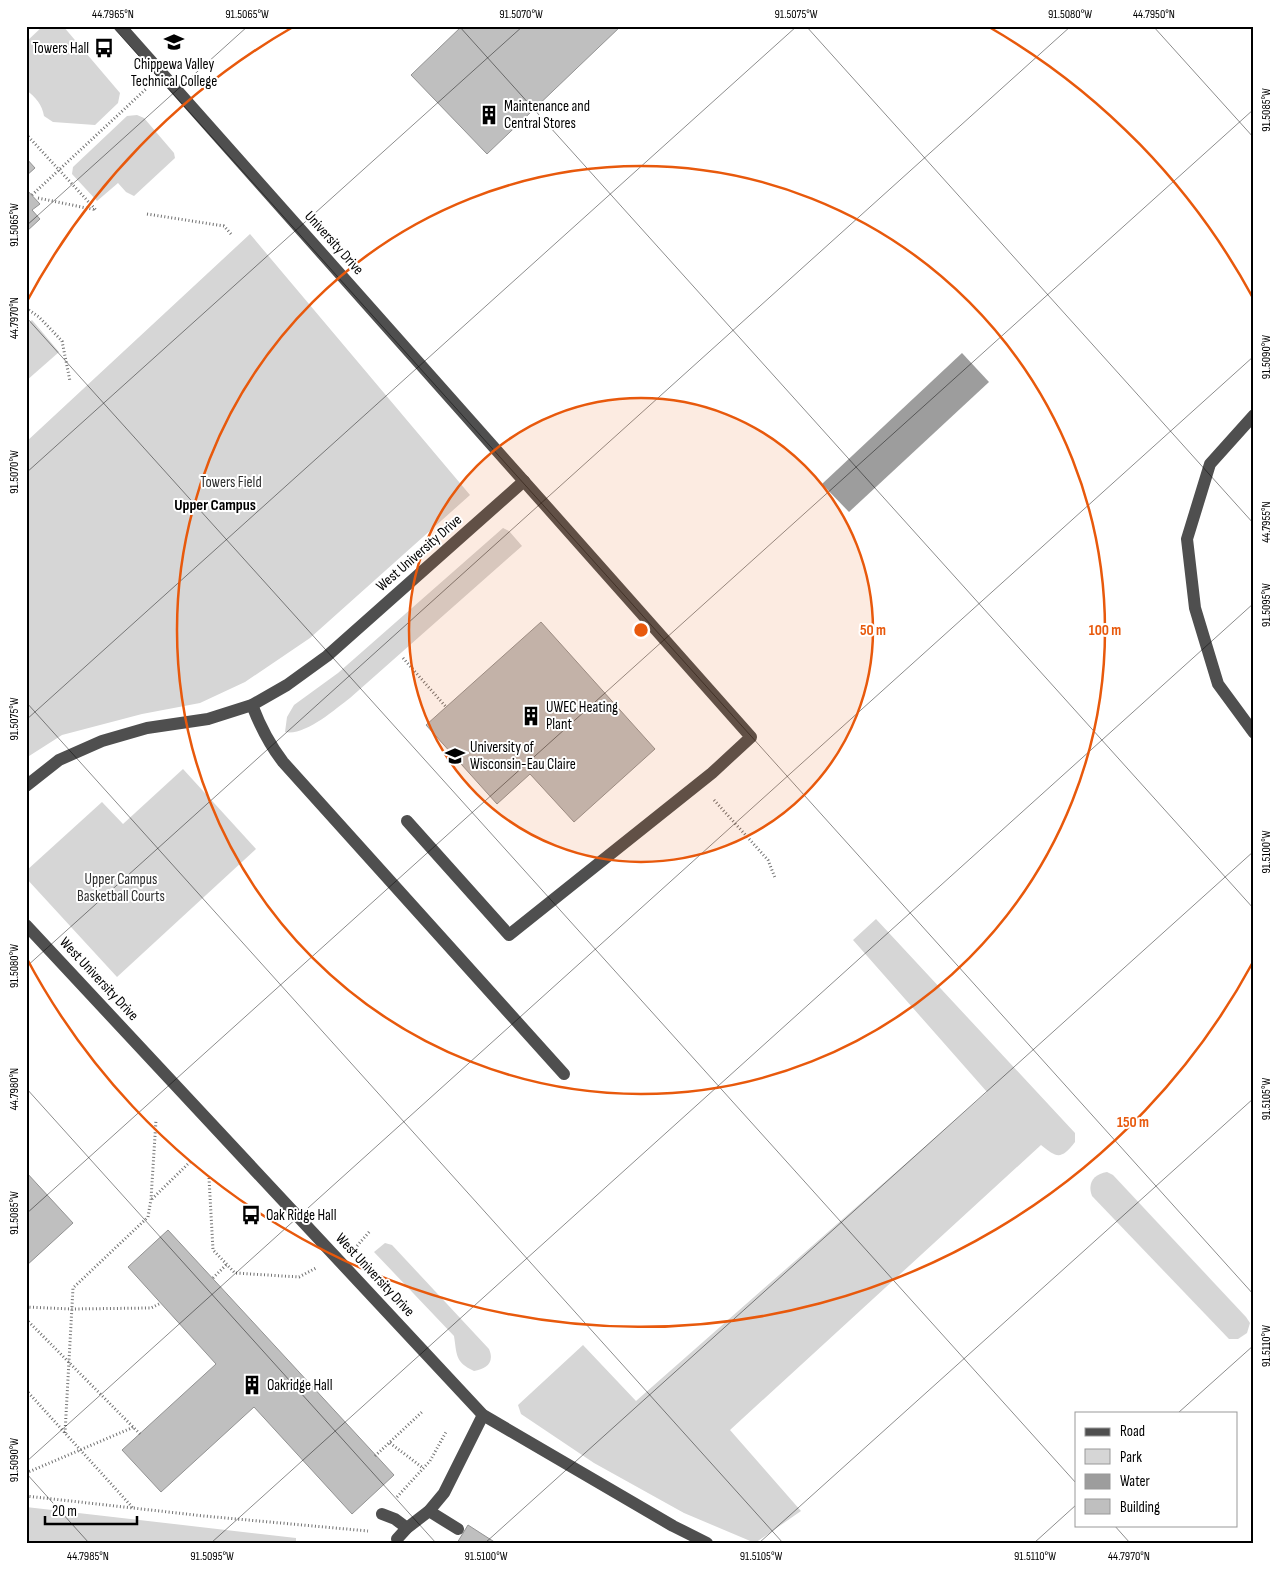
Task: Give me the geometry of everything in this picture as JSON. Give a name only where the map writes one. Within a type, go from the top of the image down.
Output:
[{"type":"street","name":"University Drive","points":[[120,26],[524,481]]},
{"type":"street","points":[[1254,415],[1210,464],[1187,539],[1194,608],[1218,684],[1254,732]]},
{"type":"street","name":"West University Drive","points":[[26,786],[59,760],[102,741],[147,728],[208,719],[252,705],[287,685],[326,656],[524,481]]},
{"type":"street","points":[[407,821],[509,935],[712,773],[751,738],[524,481]]},
{"type":"street","points":[[252,705],[260,727],[282,762],[564,1074]]},
{"type":"street","name":"West University Drive","points":[[26,925],[483,1415],[672,1526],[707,1543]]},
{"type":"street","points":[[397,1540],[444,1493],[483,1415]]},
{"type":"street","points":[[429,1510],[458,1529]]},
{"type":"street","points":[[382,1514],[395,1519],[407,1528]]},
{"type":"path","points":[[26,29],[29,26]]},
{"type":"path","points":[[32,195],[146,88]]},
{"type":"path","points":[[26,134],[96,210],[38,198]]},
{"type":"path","points":[[147,214],[224,226],[230,234]]},
{"type":"path","points":[[26,308],[39,317],[62,341],[70,381]]},
{"type":"path","points":[[403,658],[446,707]]},
{"type":"path","points":[[712,773],[712,798],[768,860],[775,878]]},
{"type":"path","points":[[65,1433],[73,1288],[148,1217],[152,1199],[156,1120]]},
{"type":"path","points":[[152,1199],[192,1160]]},
{"type":"path","points":[[209,1178],[213,1250],[235,1273],[299,1277],[318,1267]]},
{"type":"path","points":[[353,1250],[370,1231]]},
{"type":"path","points":[[213,1278],[227,1264]]},
{"type":"path","points":[[26,1307],[71,1310],[151,1308],[161,1303]]},
{"type":"path","points":[[26,1319],[140,1434]]},
{"type":"path","points":[[26,1390],[133,1508]]},
{"type":"path","points":[[376,1456],[423,1411]]},
{"type":"path","points":[[26,1473],[134,1427]]},
{"type":"path","points":[[26,1496],[373,1531],[382,1514],[430,1461],[446,1432]]},
{"type":"path","points":[[390,1443],[423,1468]]},
{"type":"green space","points":[[43,26],[63,26],[120,93],[118,103],[95,125],[53,122],[44,116],[38,102],[26,90],[26,42]]},
{"type":"green space","points":[[137,115],[144,118],[174,153],[175,158],[134,196],[126,192],[118,183],[97,201],[72,174],[73,167],[127,116]]},
{"type":"green space","name":"Towers Field","points":[[250,234],[470,495],[310,638],[245,682],[200,703],[142,714],[62,735],[26,758],[26,442]]},
{"type":"green space","points":[[32,320],[59,352],[26,381],[26,325]]},
{"type":"green space","points":[[503,528],[509,531],[522,546],[350,698],[310,726],[293,732],[285,732],[287,717],[294,705],[338,673]]},
{"type":"green space","name":"Upper Campus Basketball Courts","points":[[183,769],[256,849],[117,977],[26,878],[26,871],[102,802],[123,824]]},
{"type":"green space","points":[[876,919],[1075,1133],[1075,1142],[1066,1152],[1059,1155],[1051,1153],[1041,1145],[730,1430],[801,1511],[755,1543],[684,1513],[594,1463],[521,1414],[518,1405],[583,1345],[636,1401],[987,1092],[853,940]]},
{"type":"green space","points":[[1107,1172],[1113,1175],[1246,1317],[1250,1323],[1247,1333],[1238,1339],[1229,1339],[1092,1196],[1091,1183],[1095,1177]]},
{"type":"green space","points":[[385,1243],[392,1245],[489,1349],[491,1358],[486,1367],[474,1371],[460,1361],[454,1336],[374,1252]]},
{"type":"green space","points":[[26,1507],[296,1538],[296,1543],[26,1543]]},
{"type":"water","points":[[962,353],[989,382],[849,512],[822,484]]},
{"type":"building","name":"Maintenance and Central Stores","points":[[462,26],[621,26],[487,154],[411,75]]},
{"type":"building","points":[[26,158],[35,168],[26,176]]},
{"type":"building","points":[[26,189],[40,204],[32,210],[40,219],[26,232]]},
{"type":"building","name":"UWEC Heating Plant","points":[[541,622],[655,749],[574,822],[530,774],[497,804],[426,725]]},
{"type":"building","points":[[26,1172],[73,1223],[26,1266]]},
{"type":"building","name":"Oakridge Hall","points":[[168,1230],[394,1475],[352,1514],[254,1407],[161,1492],[122,1450],[216,1364],[128,1267]]},
{"type":"building","points":[[468,1525],[496,1543],[457,1543]]},
{"type":"place","name":"Chippewa Valley Technical College","points":[[174,42]]},
{"type":"place","name":"Towers Hall","points":[[104,48]]},
{"type":"place","name":"Maintenance and Central Stores","points":[[489,115]]},
{"type":"place","name":"UWEC Heating Plant","points":[[531,716]]},
{"type":"place","name":"University of Wisconsin-Eau Claire","points":[[455,756]]},
{"type":"place","name":"Oak Ridge Hall","points":[[251,1215]]},
{"type":"place","name":"Oakridge Hall","points":[[252,1385]]},
{"type":"district","name":"Upper Campus","points":[[215,505]]}]
